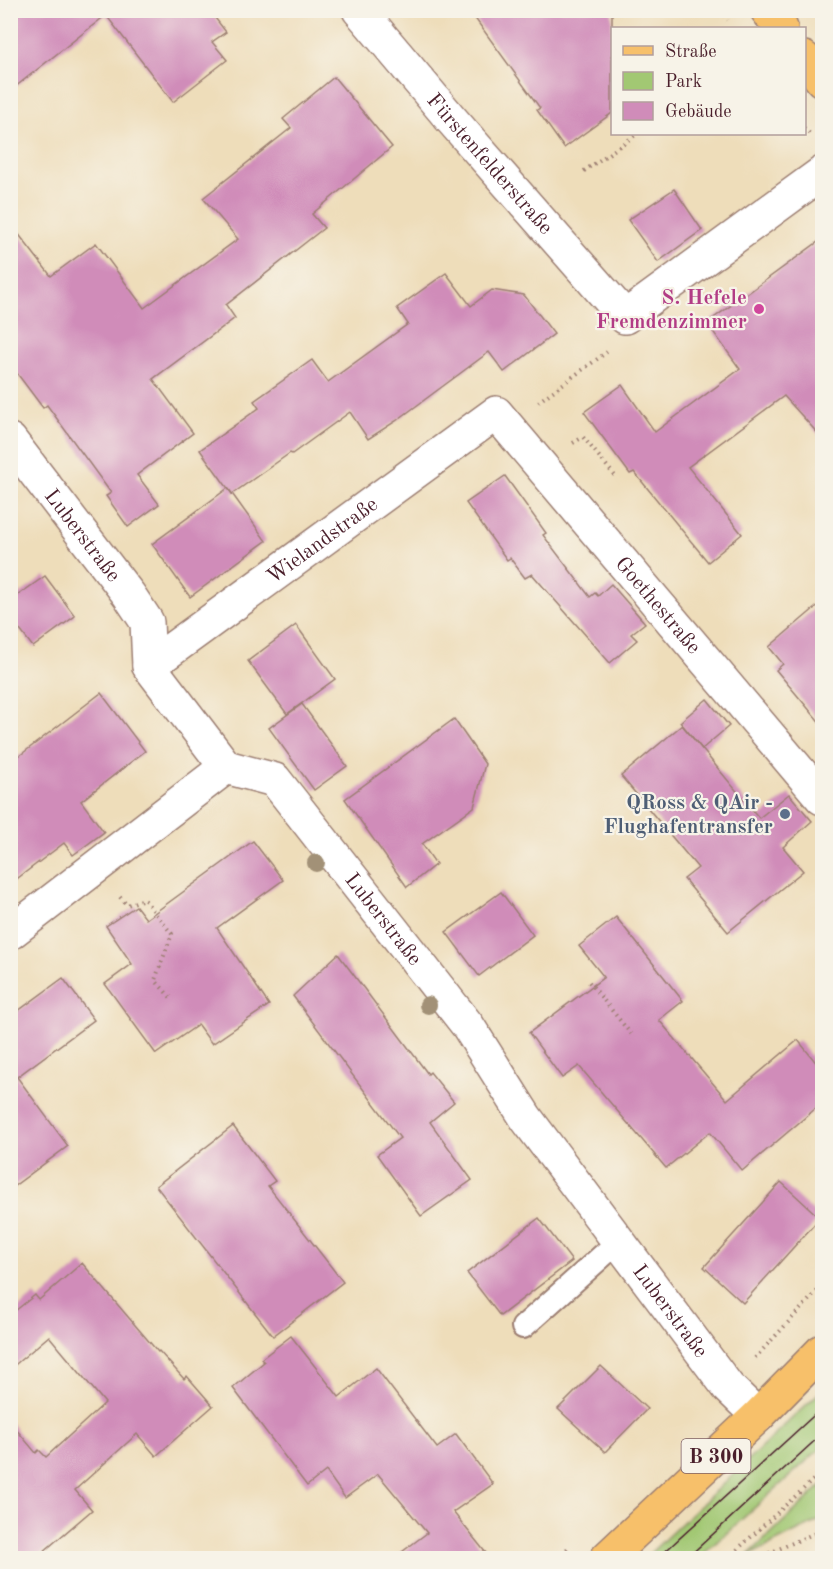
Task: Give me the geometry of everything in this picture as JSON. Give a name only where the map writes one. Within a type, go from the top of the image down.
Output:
[{"type":"main road","points":[[767,10],[780,27]]},
{"type":"main road","points":[[806,60],[822,80]]},
{"type":"main road","name":"B 300","points":[[607,1558],[758,1416],[822,1351]]},
{"type":"street","name":"Fürstenfelderstraße","points":[[359,10],[451,119],[625,317]]},
{"type":"street","points":[[625,317],[822,173]]},
{"type":"street","name":"Wielandstraße","points":[[149,666],[496,413]]},
{"type":"street","name":"Goethestraße","points":[[496,413],[822,798]]},
{"type":"street","name":"Luberstraße","points":[[10,440],[129,595],[147,622],[149,666]]},
{"type":"street","points":[[10,933],[226,767],[149,666]]},
{"type":"street","name":"Luberstraße","points":[[226,767],[275,780],[468,1026],[526,1118],[728,1387],[758,1416]]},
{"type":"lane","points":[[523,1327],[619,1241]]},
{"type":"path","points":[[584,171],[636,135]]},
{"type":"path","points":[[496,413],[527,411],[616,346],[625,339],[625,317]]},
{"type":"path","points":[[96,867],[127,905],[144,899],[172,934],[154,980],[172,999]]},
{"type":"path","points":[[590,982],[631,1034]]},
{"type":"path","points":[[806,1304],[814,1310]]},
{"type":"path","points":[[728,1558],[822,1472]]},
{"type":"path","points":[[758,1558],[822,1530]]},
{"type":"green space","points":[[822,1390],[822,1447],[699,1558],[645,1558]]},
{"type":"green space","points":[[822,1485],[822,1519],[746,1557]]},
{"type":"building","points":[[10,10],[209,10],[226,32],[212,42],[227,60],[173,102],[106,15],[10,91]]},
{"type":"building","points":[[469,10],[612,10],[611,114],[564,148],[537,110],[540,108]]},
{"type":"building","points":[[334,77],[392,147],[312,214],[324,228],[226,305],[235,318],[153,379],[193,433],[137,475],[159,504],[128,527],[106,496],[111,493],[47,405],[43,408],[10,364],[10,223],[51,276],[96,243],[144,308],[238,239],[203,198],[291,128],[283,119]]},
{"type":"building","points":[[674,189],[702,230],[658,262],[628,220]]},
{"type":"building","points":[[822,239],[822,438],[784,396],[688,467],[742,534],[708,562],[634,472],[630,474],[584,412],[622,385],[655,432],[740,369],[707,323]]},
{"type":"building","points":[[446,273],[471,306],[492,290],[524,295],[554,334],[504,372],[489,352],[368,439],[350,412],[232,494],[200,450],[259,408],[254,401],[312,360],[328,382],[408,324],[397,308]]},
{"type":"building","points":[[505,476],[546,533],[543,535],[590,597],[595,593],[598,596],[611,584],[645,623],[631,634],[637,640],[610,663],[532,574],[525,578],[510,558],[507,560],[466,503]]},
{"type":"building","points":[[228,488],[266,541],[190,597],[152,544]]},
{"type":"building","points":[[45,576],[75,616],[33,647],[10,617],[10,601]]},
{"type":"building","points":[[822,602],[822,725],[776,670],[783,664],[769,647]]},
{"type":"building","points":[[296,625],[335,679],[287,714],[248,661]]},
{"type":"building","points":[[101,693],[145,751],[81,801],[104,832],[73,855],[64,843],[10,884],[10,763]]},
{"type":"building","points":[[707,699],[729,726],[702,749],[680,722]]},
{"type":"building","points":[[302,704],[347,766],[314,790],[269,728]]},
{"type":"building","points":[[454,719],[485,764],[474,807],[422,844],[436,864],[407,887],[345,799]]},
{"type":"building","points":[[682,725],[759,818],[789,794],[812,821],[783,847],[803,871],[728,932],[684,879],[698,868],[621,776]]},
{"type":"building","points":[[253,841],[283,880],[217,928],[269,1005],[212,1044],[198,1025],[156,1054],[105,984],[132,964],[106,926],[136,906],[146,919]]},
{"type":"building","points":[[501,892],[533,935],[479,976],[446,932]]},
{"type":"building","points":[[616,917],[683,1001],[659,1020],[727,1100],[798,1040],[822,1070],[822,1103],[742,1171],[710,1132],[666,1168],[579,1066],[562,1078],[529,1033],[604,977],[579,946]]},
{"type":"building","points":[[338,954],[428,1074],[430,1072],[454,1102],[430,1122],[472,1180],[421,1216],[377,1155],[400,1138],[293,996]]},
{"type":"building","points":[[63,978],[94,1020],[17,1077],[68,1146],[10,1189],[10,1017]]},
{"type":"building","points":[[233,1126],[275,1181],[268,1186],[343,1282],[273,1336],[156,1186]]},
{"type":"building","points":[[781,1182],[820,1218],[743,1303],[704,1267]]},
{"type":"building","points":[[539,1218],[572,1261],[500,1316],[467,1273]]},
{"type":"building","points":[[82,1263],[158,1352],[184,1379],[187,1376],[213,1406],[156,1456],[137,1434],[75,1490],[92,1510],[36,1558],[10,1558],[10,1422],[36,1453],[39,1450],[46,1457],[105,1403],[49,1336],[10,1369],[10,1315],[35,1295],[39,1300]]},
{"type":"building","points":[[291,1336],[339,1397],[376,1368],[437,1448],[456,1434],[493,1484],[453,1512],[490,1558],[394,1558],[427,1533],[378,1474],[345,1498],[326,1471],[307,1486],[233,1388],[264,1362],[261,1359]]},
{"type":"building","points":[[601,1366],[647,1409],[605,1452],[558,1409]]},
{"type":"tram line","points":[[658,1558],[822,1408]]},
{"type":"tram line","points":[[687,1558],[822,1434]]},
{"type":"place","name":"S. Hefele Fremdenzimmer","points":[[759,309]]},
{"type":"place","name":"QRoss & QAir - Flughafentransfer","points":[[785,814]]}]
